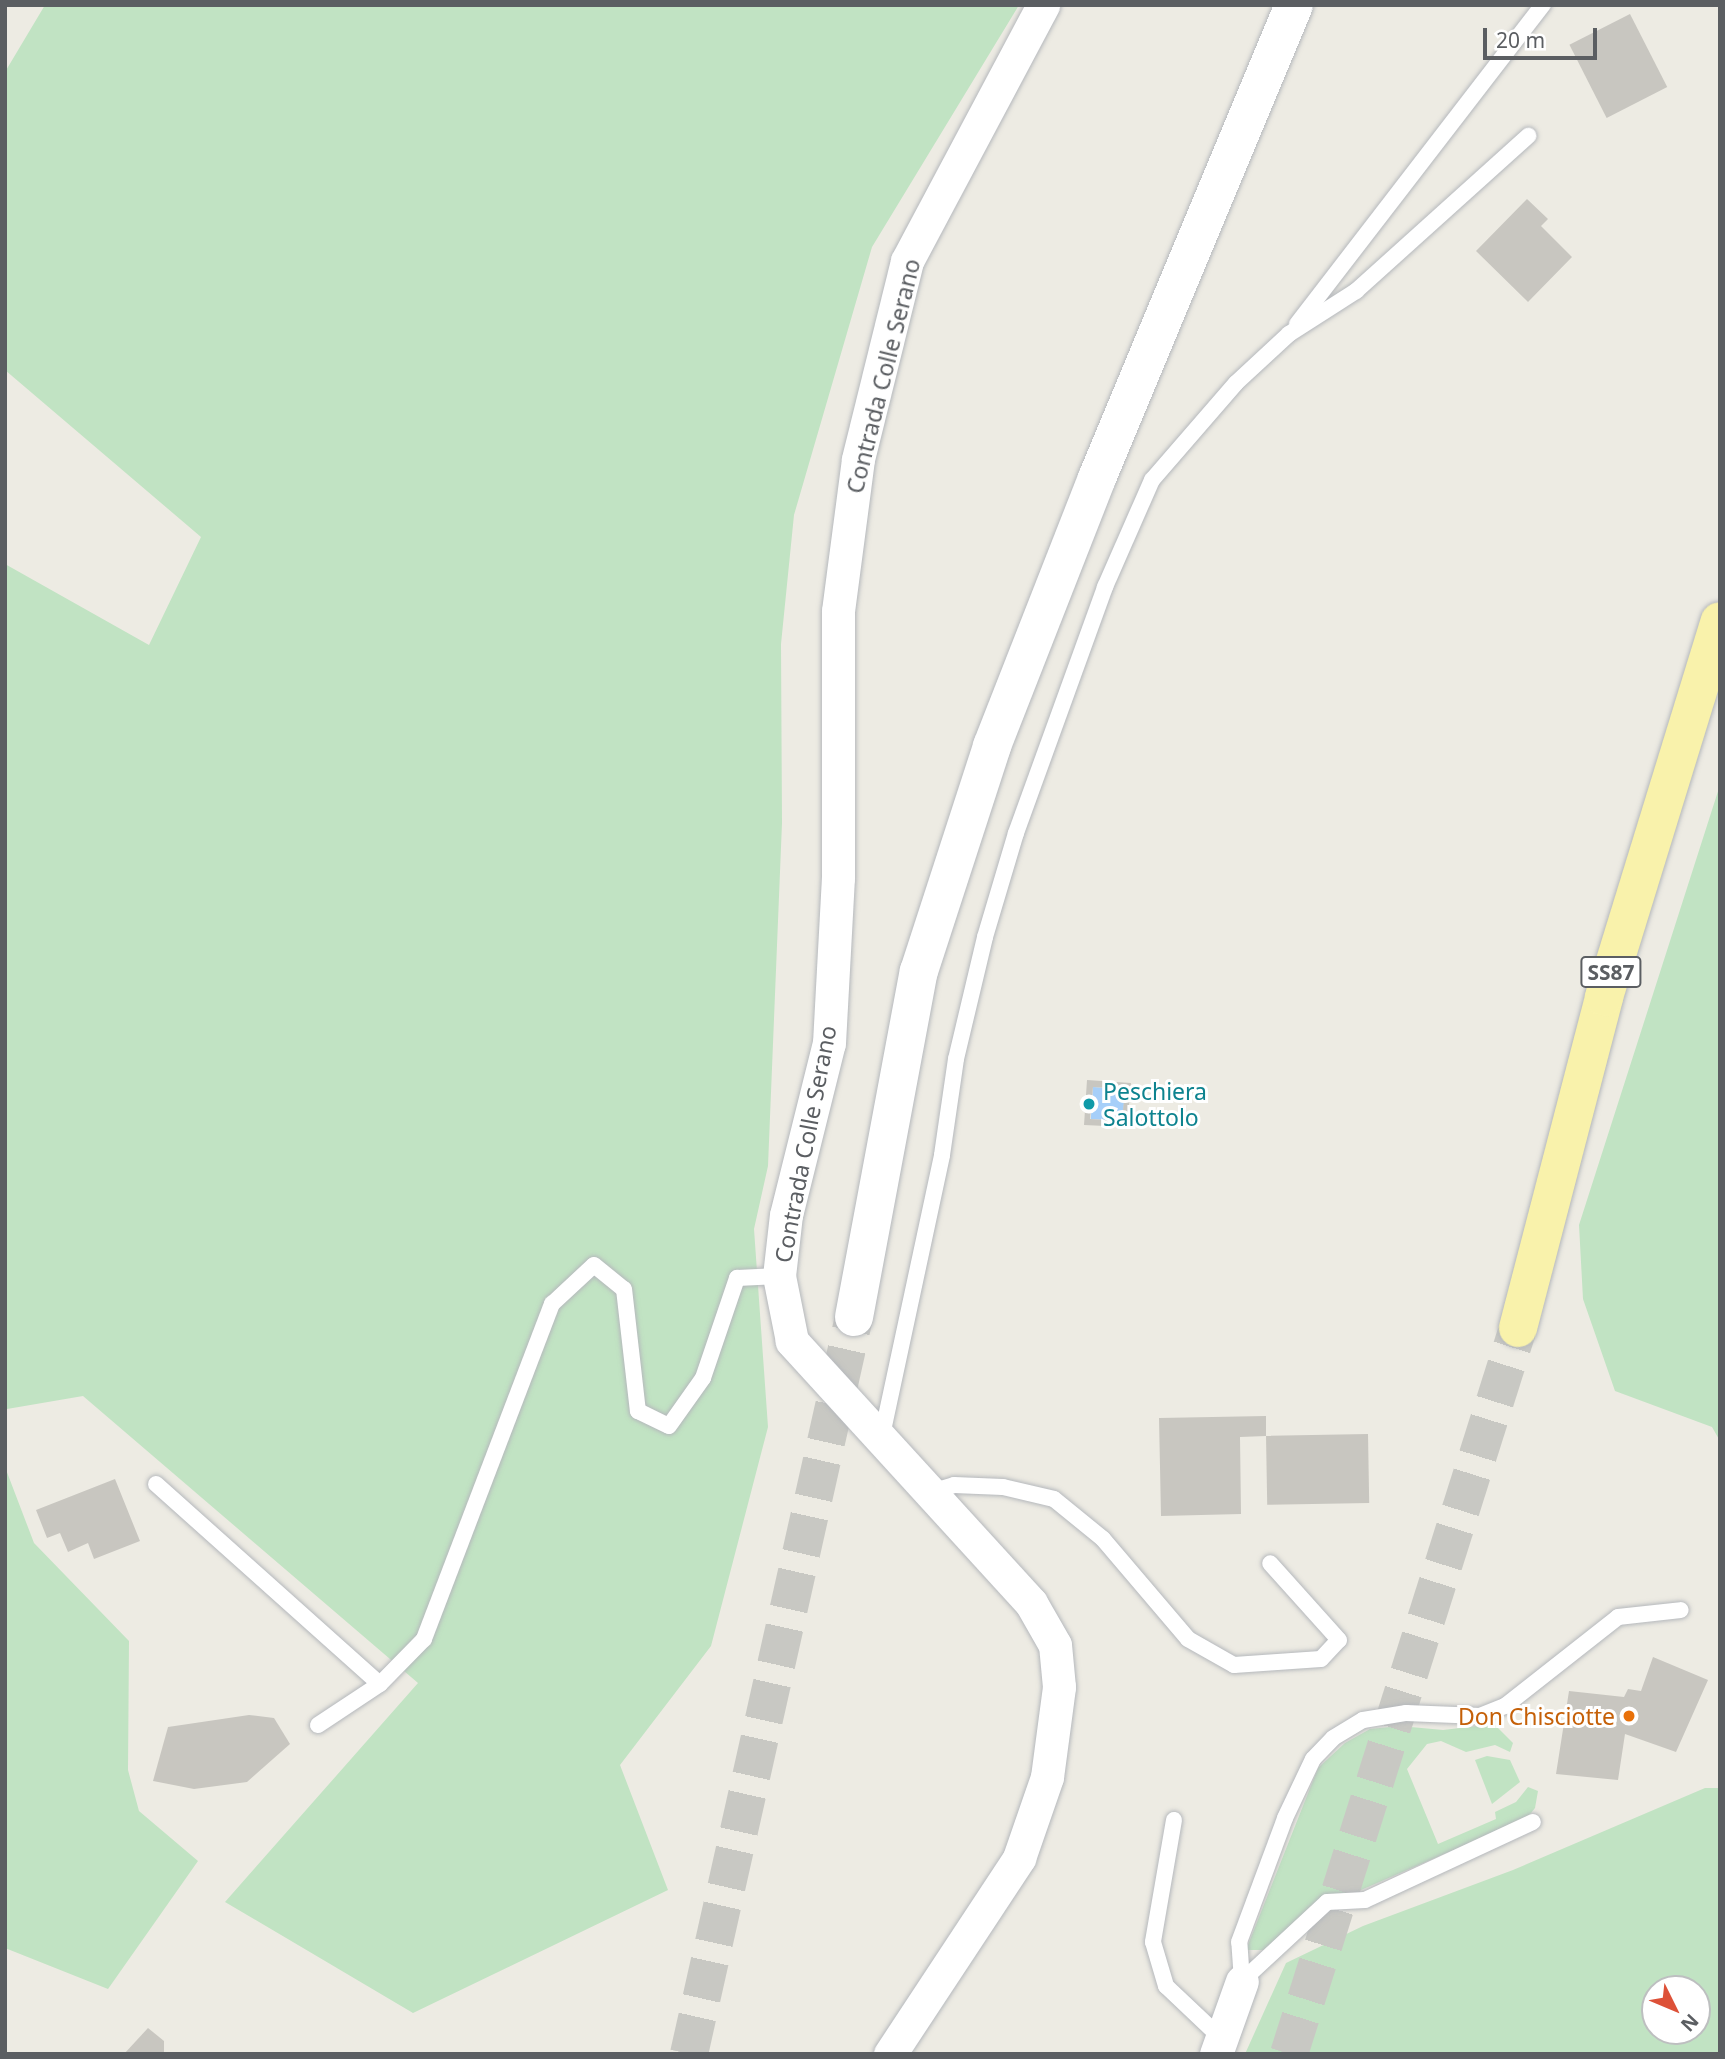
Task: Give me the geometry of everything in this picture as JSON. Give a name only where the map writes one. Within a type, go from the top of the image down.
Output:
[{"type":"main road","points":[[854,1317],[919,971],[992,746],[1097,478],[1294,5]]},
{"type":"main road","name":"SS87","points":[[1518,1328],[1604,997],[1720,621]]},
{"type":"street","name":"Contrada Colle Serano","points":[[890,2054],[1019,1858],[1047,1777],[1059,1687],[1055,1645],[1031,1603],[880,1443],[792,1341],[779,1276],[786,1215],[829,1043],[838,878],[838,611],[858,459],[907,261],[1043,5]]},
{"type":"street","points":[[1218,2046],[1242,1981]]},
{"type":"lane","points":[[880,1443],[942,1155],[956,1059],[985,937],[1016,833],[1105,587],[1152,480],[1236,383],[1289,334],[1544,5]]},
{"type":"lane","points":[[1289,334],[1356,291],[1528,135]]},
{"type":"lane","points":[[318,1726],[380,1684],[424,1639],[552,1304],[594,1265],[624,1289],[638,1411],[669,1426],[703,1378],[737,1278],[779,1276]]},
{"type":"lane","points":[[156,1484],[380,1684]]},
{"type":"lane","points":[[928,1493],[954,1485],[1003,1487],[1054,1499],[1103,1539],[1188,1639],[1234,1665],[1321,1658],[1339,1640],[1270,1563]]},
{"type":"lane","points":[[1242,1981],[1239,1942],[1281,1830],[1313,1759],[1333,1738],[1363,1720],[1406,1713],[1480,1716],[1505,1706],[1618,1617],[1681,1610]]},
{"type":"lane","points":[[1174,1820],[1153,1942],[1166,1986],[1218,2046]]},
{"type":"lane","points":[[1242,1981],[1327,1902],[1366,1900],[1533,1822]]},
{"type":"green space","points":[[45,5],[1019,5],[872,247],[794,515],[781,644],[782,823],[768,1166],[754,1229],[768,1427],[711,1646],[620,1765],[668,1890],[413,2013],[225,1902],[418,1683],[83,1396],[7,1409],[5,1423],[5,564],[149,645],[201,537],[5,370],[5,72]]},
{"type":"green space","points":[[1720,785],[1720,1441],[1712,1427],[1615,1391],[1583,1299],[1579,1225]]},
{"type":"green space","points":[[5,1467],[34,1543],[129,1641],[128,1770],[139,1811],[198,1861],[108,1989],[5,1948]]},
{"type":"green space","points":[[1494,1724],[1513,1743],[1510,1752],[1495,1745],[1466,1752],[1441,1741],[1427,1744],[1407,1769],[1438,1844],[1496,1819],[1495,1812],[1516,1802],[1528,1787],[1538,1791],[1535,1808],[1527,1818],[1361,1890],[1323,1897],[1264,1950],[1246,1950],[1318,1768],[1345,1743],[1370,1729],[1400,1726],[1443,1730]]},
{"type":"green space","points":[[1487,1756],[1510,1760],[1520,1782],[1492,1804],[1475,1760]]},
{"type":"green space","points":[[1705,1788],[1720,1788],[1720,2054],[1245,2054],[1286,1963],[1363,1926],[1513,1870]]},
{"type":"water","points":[[1093,1087],[1125,1089],[1123,1121],[1091,1119]]},
{"type":"building","points":[[1630,14],[1667,87],[1607,118],[1569,45]]},
{"type":"building","points":[[1527,199],[1548,219],[1541,226],[1572,257],[1528,302],[1476,251]]},
{"type":"building","name":"Peschiera Salottolo","points":[[1087,1080],[1131,1083],[1127,1127],[1084,1125]],"holes":[[[1093,1087],[1125,1089],[1122,1121],[1090,1119]]]},
{"type":"building","points":[[1266,1416],[1266,1436],[1240,1437],[1241,1514],[1161,1516],[1159,1418]]},
{"type":"building","points":[[1368,1434],[1369,1503],[1267,1505],[1266,1436]]},
{"type":"building","points":[[115,1479],[140,1541],[94,1559],[88,1543],[68,1552],[60,1533],[47,1538],[36,1510]]},
{"type":"building","name":"Don Chisciotte","points":[[1653,1657],[1708,1680],[1676,1752],[1625,1734],[1618,1780],[1556,1774],[1569,1691],[1624,1697],[1628,1689],[1641,1691]]},
{"type":"building","points":[[249,1715],[274,1718],[290,1744],[247,1782],[194,1789],[153,1781],[168,1727]]},
{"type":"building","points":[[148,2028],[164,2041],[164,2054],[124,2054]]},
{"type":"tunnel","points":[[689,2054],[854,1317]]},
{"type":"tunnel","points":[[1289,2054],[1518,1328]]},
{"type":"place","name":"Peschiera Salottolo","points":[[1089,1104]]},
{"type":"place","name":"Don Chisciotte","points":[[1629,1716]]}]
